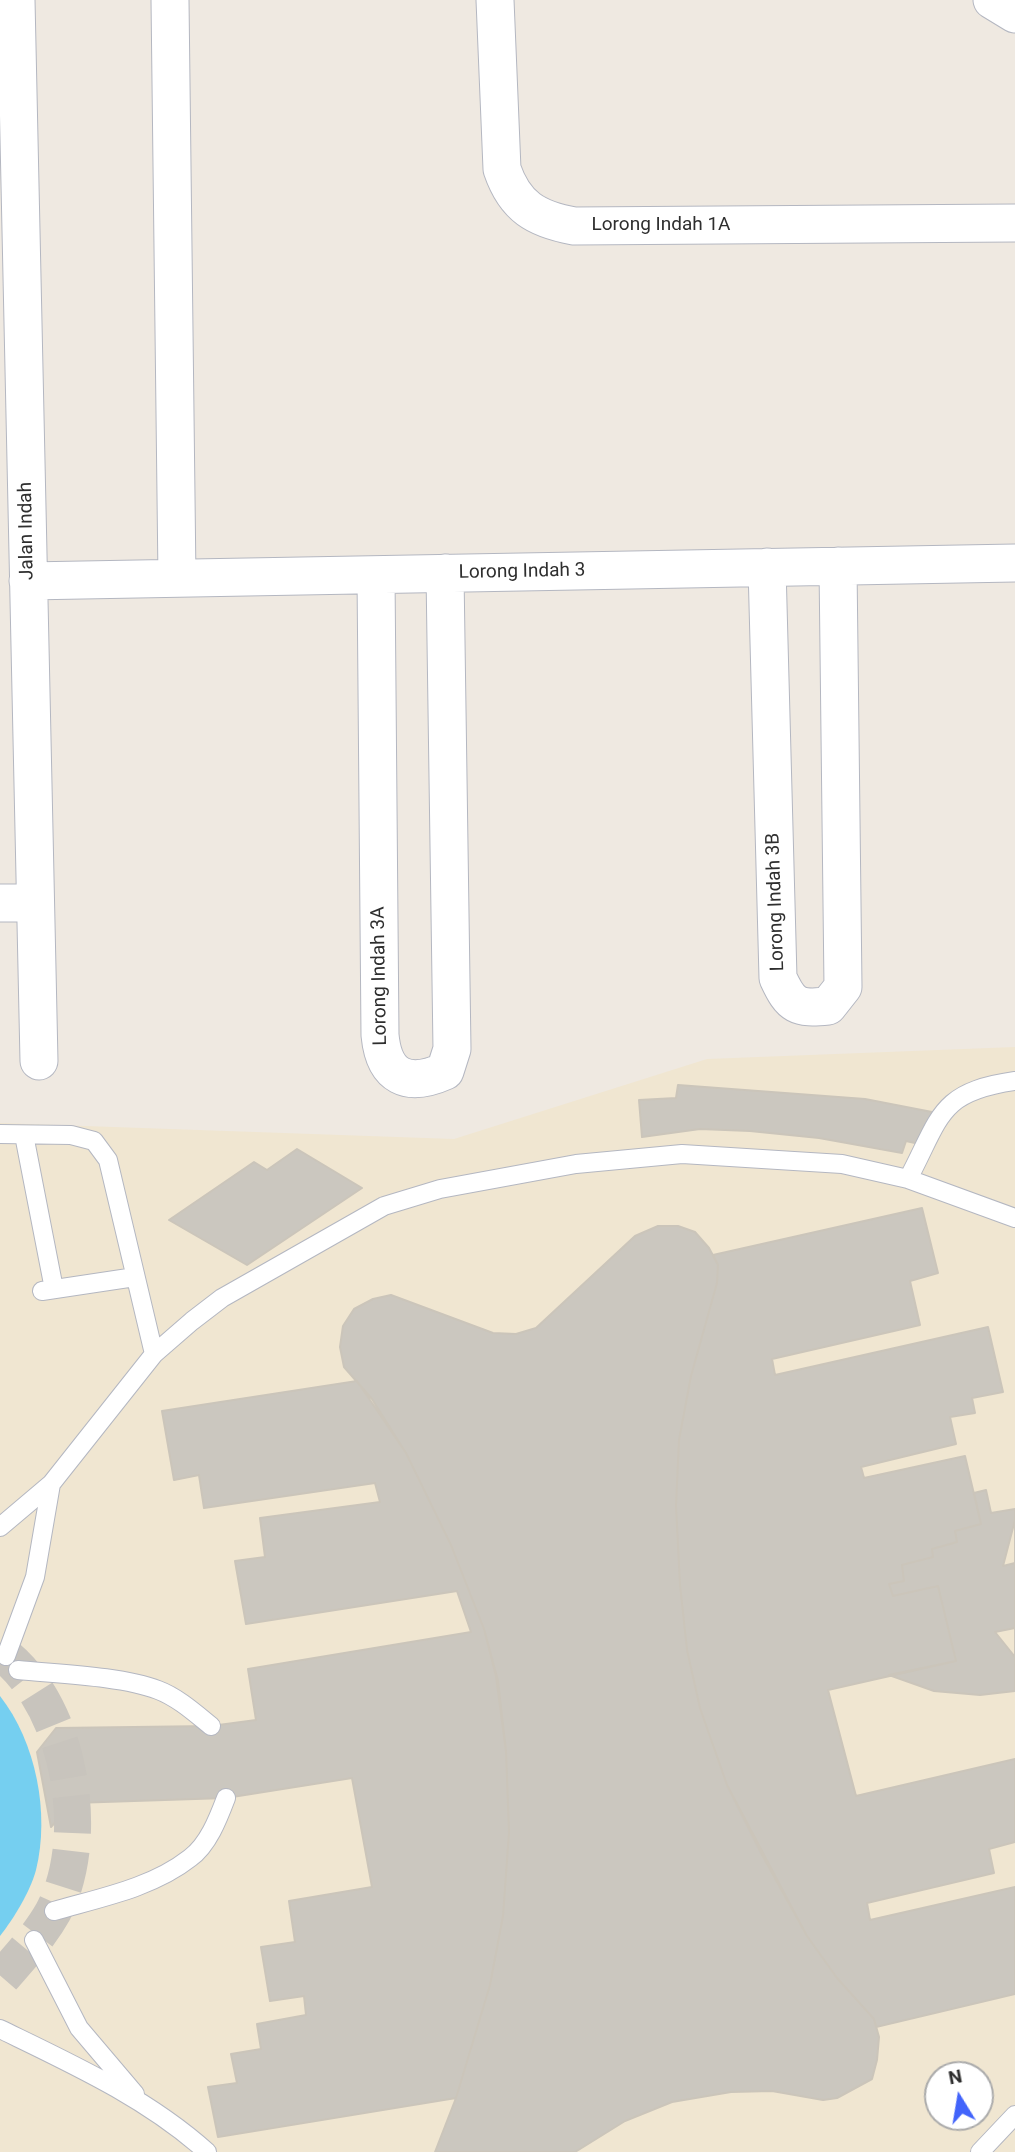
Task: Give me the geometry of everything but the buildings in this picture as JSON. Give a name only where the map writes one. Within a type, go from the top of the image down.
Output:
[{"type":"street","name":"Jalan Indah","points":[[16,0],[12,406],[28,581],[16,762],[18,903],[38,1061]]},
{"type":"street","points":[[170,0],[177,578]]},
{"type":"street","name":"Lorong Indah 1A","points":[[495,0],[502,169],[509,191],[529,209],[550,221],[574,226],[1015,223]]},
{"type":"street","points":[[992,0],[1015,15]]},
{"type":"street","name":"Lorong Indah 3","points":[[28,581],[1015,563]]},
{"type":"street","name":"Lorong Indah 3B","points":[[767,567],[778,978],[789,1001],[806,1008],[828,1006],[843,988],[838,566]]},
{"type":"street","name":"Lorong Indah 3A","points":[[376,575],[380,1035],[382,1055],[393,1072],[407,1078],[426,1080],[445,1071],[452,1049],[445,573]]},
{"type":"lane","points":[[908,1179],[944,1111],[954,1099],[968,1091],[1015,1081]]},
{"type":"lane","points":[[0,1134],[71,1135],[94,1141],[108,1160],[154,1354]]},
{"type":"lane","points":[[24,1135],[48,1290],[135,1276]]},
{"type":"lane","points":[[0,1527],[51,1484],[154,1354],[202,1313],[244,1285],[384,1206],[440,1189],[576,1164],[682,1154],[842,1164],[908,1179],[1015,1218]]},
{"type":"lane","points":[[51,1484],[35,1577],[12,1663],[157,1690],[189,1708],[211,1726]]},
{"type":"lane","points":[[54,1911],[125,1890],[192,1857],[216,1825],[226,1798]]},
{"type":"lane","points":[[34,1940],[79,2028],[146,2106]]},
{"type":"lane","points":[[0,2029],[48,2049],[146,2106],[184,2131],[207,2152]]},
{"type":"lane","points":[[980,2152],[1015,2115]]},
{"type":"shaded area","points":[[1015,1047],[1015,2152],[0,2152],[0,1123],[454,1139],[707,1059]]},
{"type":"water","points":[[0,1696],[23,1735],[31,1756],[37,1779],[41,1825],[40,1848],[30,1887],[0,1936]]},
{"type":"tunnel","points":[[0,1652],[24,1675],[43,1704],[58,1737],[68,1773],[72,1810],[71,1847],[65,1881],[53,1912],[35,1939],[0,1980]]}]
